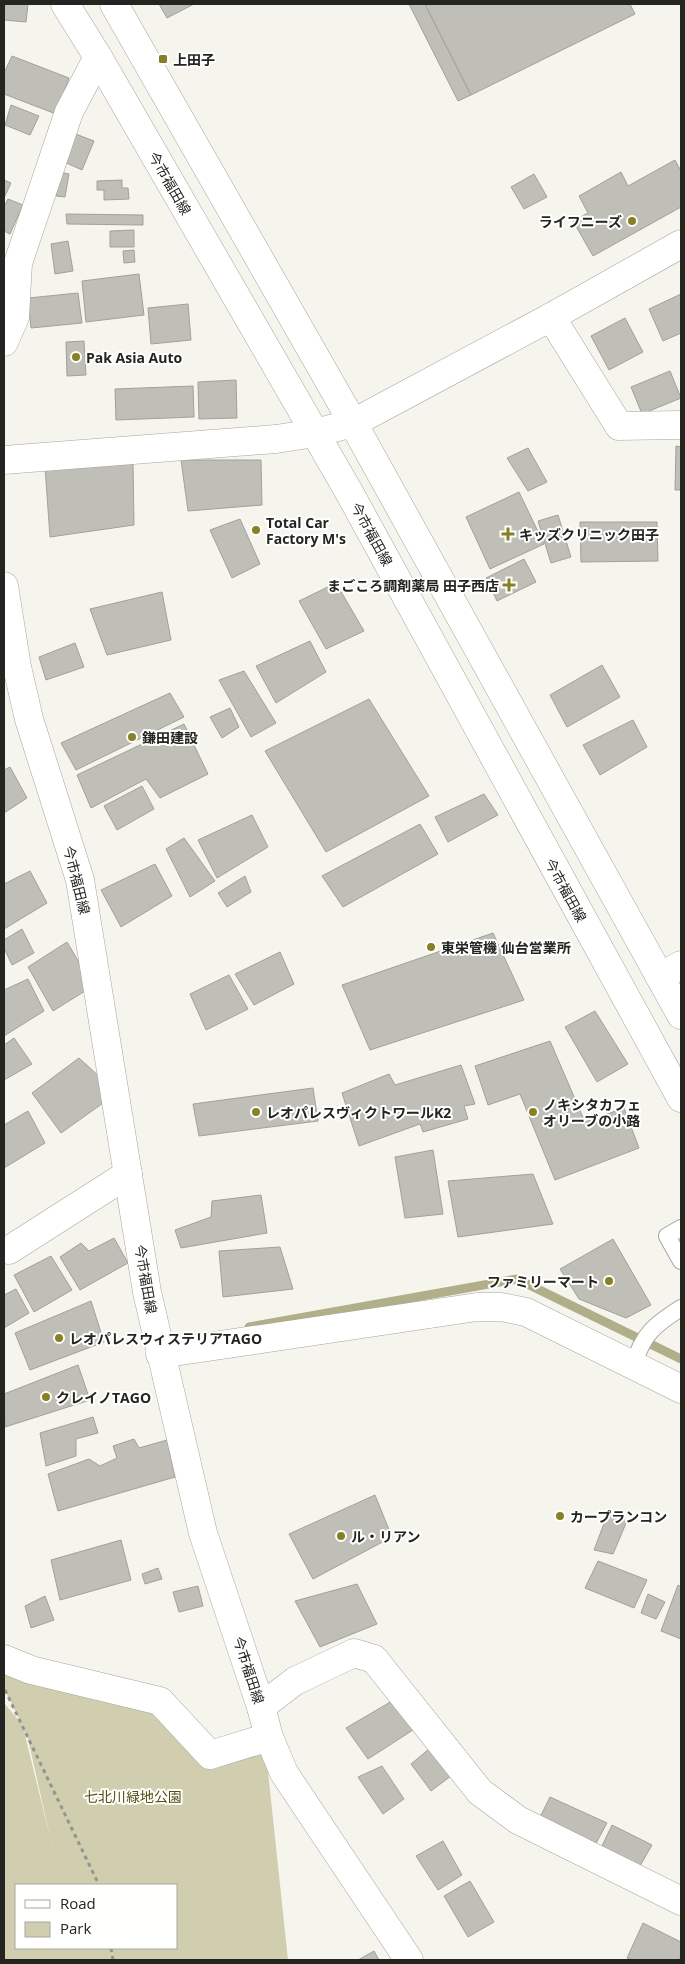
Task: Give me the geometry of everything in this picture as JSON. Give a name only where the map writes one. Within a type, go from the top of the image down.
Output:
[{"type":"main road","name":"今市福田線","points":[[65,4],[98,57],[349,492],[681,1098]]},
{"type":"main road","points":[[114,4],[671,971],[681,1015]]},
{"type":"main road","points":[[4,342],[15,317],[18,263],[69,112],[98,57]]},
{"type":"main road","points":[[4,460],[276,439],[315,433],[354,423],[552,317],[681,244]]},
{"type":"main road","points":[[552,317],[619,426],[681,425]]},
{"type":"main road","name":"今市福田線","points":[[4,586],[10,670],[29,719],[80,880],[148,1292],[160,1354],[203,1533],[261,1706],[269,1737],[284,1773],[409,1960]]},
{"type":"main road","points":[[9,1250],[128,1174]]},
{"type":"main road","points":[[160,1354],[477,1307],[501,1307],[526,1312],[639,1351],[681,1390]]},
{"type":"main road","points":[[261,1706],[295,1682],[354,1653],[374,1659],[480,1792],[518,1820],[681,1901]]},
{"type":"main road","points":[[4,1659],[31,1670],[160,1701],[210,1755],[269,1737]]},
{"type":"lane","points":[[681,1228],[667,1236],[681,1261]]},
{"type":"lane","points":[[639,1351],[655,1324],[681,1308]]},
{"type":"path","points":[[4,1687],[98,1884]]},
{"type":"green space","name":"七北川緑地公園","points":[[4,1657],[117,1691],[223,1754],[265,1743],[288,1960],[4,1960],[4,1703],[21,1723],[4,1688]],"holes":[[[24,1731],[28,1739],[50,1838]]]},
{"type":"building","points":[[4,4],[28,4],[26,22],[4,20]]},
{"type":"building","points":[[159,4],[194,4],[167,18]]},
{"type":"building","points":[[409,4],[425,4],[471,95],[458,101]]},
{"type":"building","points":[[425,4],[630,4],[635,14],[471,95]]},
{"type":"building","points":[[12,56],[69,78],[56,114],[4,94],[4,73]]},
{"type":"building","points":[[11,105],[39,116],[30,135],[5,125]]},
{"type":"building","points":[[73,133],[94,141],[82,170],[62,161]]},
{"type":"building","points":[[675,160],[681,171],[681,207],[593,256],[573,221],[588,213],[579,196],[621,172],[628,186]]},
{"type":"building","points":[[60,172],[69,174],[65,197],[56,196]]},
{"type":"building","points":[[534,174],[547,197],[524,209],[511,187]]},
{"type":"building","points":[[4,180],[11,183],[4,198]]},
{"type":"building","points":[[122,180],[122,188],[128,188],[129,199],[104,200],[104,190],[97,190],[97,181]]},
{"type":"building","points":[[8,199],[23,205],[10,234],[4,231],[4,207]]},
{"type":"building","points":[[66,214],[143,215],[143,225],[67,224]]},
{"type":"building","points":[[134,230],[134,247],[110,247],[110,231]]},
{"type":"building","points":[[68,241],[73,271],[55,274],[51,244]]},
{"type":"building","points":[[134,250],[135,262],[124,263],[123,251]]},
{"type":"building","points":[[139,274],[144,315],[86,322],[82,281]]},
{"type":"building","points":[[78,293],[82,323],[31,328],[28,298]]},
{"type":"building","points":[[681,294],[681,333],[663,341],[649,309]]},
{"type":"building","points":[[188,304],[191,340],[151,344],[148,308]]},
{"type":"building","points":[[625,318],[643,352],[609,370],[591,336]]},
{"type":"building","points":[[84,341],[86,375],[67,376],[66,342]]},
{"type":"building","points":[[670,371],[681,398],[642,414],[631,387]]},
{"type":"building","points":[[236,380],[237,418],[199,419],[198,382]]},
{"type":"building","points":[[193,386],[194,417],[116,420],[115,389]]},
{"type":"building","points":[[676,446],[681,447],[681,490],[675,490]]},
{"type":"building","points":[[528,448],[547,482],[528,491],[507,458]]},
{"type":"building","points":[[181,460],[261,460],[262,505],[188,511]]},
{"type":"building","points":[[133,464],[134,525],[50,537],[45,467]]},
{"type":"building","points":[[519,492],[544,544],[490,569],[466,517]]},
{"type":"building","points":[[558,515],[571,557],[551,563],[538,521]]},
{"type":"building","points":[[240,519],[260,564],[232,578],[210,530]]},
{"type":"building","points":[[580,522],[657,522],[658,561],[581,562]]},
{"type":"building","points":[[524,559],[536,582],[497,601],[486,578]]},
{"type":"building","points":[[336,583],[364,631],[326,649],[299,601]]},
{"type":"building","points":[[162,592],[171,640],[107,655],[90,609]]},
{"type":"building","points":[[310,641],[326,672],[276,703],[256,666]]},
{"type":"building","points":[[75,643],[84,667],[46,680],[39,657]]},
{"type":"building","points":[[602,665],[620,697],[567,727],[550,695]]},
{"type":"building","points":[[244,671],[276,723],[251,737],[219,680]]},
{"type":"building","points":[[170,693],[184,717],[76,770],[61,743]]},
{"type":"building","points":[[369,699],[429,796],[326,852],[265,751]]},
{"type":"building","points":[[230,708],[239,727],[222,738],[210,717]]},
{"type":"building","points":[[633,720],[647,747],[600,775],[583,745]]},
{"type":"building","points":[[184,724],[208,774],[160,798],[146,779],[91,808],[77,775]]},
{"type":"building","points":[[10,767],[27,798],[4,813],[4,770]]},
{"type":"building","points":[[142,786],[154,809],[117,830],[104,806]]},
{"type":"building","points":[[484,794],[498,815],[448,842],[435,817]]},
{"type":"building","points":[[252,815],[268,847],[217,878],[198,840]]},
{"type":"building","points":[[420,824],[438,854],[343,907],[322,876]]},
{"type":"building","points":[[184,838],[215,881],[190,897],[166,849]]},
{"type":"building","points":[[155,864],[172,896],[121,927],[101,890]]},
{"type":"building","points":[[30,871],[47,903],[4,929],[4,884]]},
{"type":"building","points":[[245,876],[251,892],[227,907],[218,893]]},
{"type":"building","points":[[22,929],[34,953],[12,965],[4,948],[4,940]]},
{"type":"building","points":[[493,933],[524,1000],[370,1050],[342,985]]},
{"type":"building","points":[[67,942],[93,986],[53,1011],[28,967]]},
{"type":"building","points":[[280,952],[294,984],[254,1005],[235,974]]},
{"type":"building","points":[[229,975],[248,1009],[206,1030],[190,994]]},
{"type":"building","points":[[28,979],[44,1011],[4,1036],[4,990]]},
{"type":"building","points":[[595,1011],[628,1064],[597,1082],[565,1027]]},
{"type":"building","points":[[14,1038],[32,1064],[4,1080],[4,1045]]},
{"type":"building","points":[[550,1041],[585,1122],[624,1108],[639,1148],[555,1180],[520,1094],[488,1105],[475,1066]]},
{"type":"building","points":[[79,1058],[101,1078],[106,1101],[61,1133],[32,1093]]},
{"type":"building","points":[[461,1065],[475,1104],[464,1106],[468,1119],[423,1132],[420,1124],[359,1146],[342,1093],[389,1074],[395,1085]]},
{"type":"building","name":"レオパレスヴィクトワールK2","points":[[313,1088],[318,1121],[199,1136],[193,1104]]},
{"type":"building","points":[[28,1111],[45,1143],[4,1168],[4,1125]]},
{"type":"building","points":[[433,1150],[443,1214],[405,1218],[395,1157]]},
{"type":"building","points":[[533,1174],[553,1224],[458,1237],[448,1181]]},
{"type":"building","points":[[261,1195],[267,1233],[181,1248],[175,1230],[211,1217],[212,1201]]},
{"type":"building","points":[[114,1238],[128,1263],[80,1290],[60,1257],[81,1243],[89,1251]]},
{"type":"building","points":[[613,1239],[651,1305],[626,1318],[579,1299],[560,1269]]},
{"type":"building","points":[[280,1247],[293,1289],[223,1297],[219,1251]]},
{"type":"building","points":[[51,1256],[72,1290],[34,1312],[14,1275]]},
{"type":"building","points":[[16,1289],[29,1313],[4,1328],[4,1295]]},
{"type":"building","name":"レオパレスウィステリアTAGO","points":[[91,1301],[104,1342],[30,1370],[15,1333]]},
{"type":"building","name":"クレイノTAGO","points":[[78,1365],[90,1400],[5,1427],[4,1394]]},
{"type":"building","points":[[93,1417],[98,1433],[76,1439],[76,1456],[46,1466],[40,1433]]},
{"type":"building","points":[[134,1439],[139,1448],[167,1440],[175,1477],[58,1511],[48,1474],[89,1459],[100,1466],[117,1458],[113,1446]]},
{"type":"building","name":"ル・リアン","points":[[375,1495],[392,1537],[313,1579],[289,1534]]},
{"type":"building","points":[[608,1513],[627,1521],[613,1554],[594,1550]]},
{"type":"building","points":[[121,1540],[131,1580],[60,1600],[51,1560]]},
{"type":"building","points":[[598,1561],[647,1580],[634,1608],[585,1588]]},
{"type":"building","points":[[158,1568],[162,1579],[145,1584],[142,1574]]},
{"type":"building","points":[[357,1584],[377,1624],[320,1647],[295,1601]]},
{"type":"building","points":[[678,1585],[681,1587],[681,1639],[661,1631]]},
{"type":"building","points":[[198,1586],[203,1606],[179,1612],[173,1592]]},
{"type":"building","points":[[648,1594],[665,1602],[656,1619],[641,1613]]},
{"type":"building","points":[[45,1596],[54,1620],[31,1628],[25,1606]]},
{"type":"building","points":[[392,1701],[413,1730],[368,1759],[346,1728]]},
{"type":"building","points":[[429,1749],[451,1776],[431,1791],[411,1764]]},
{"type":"building","points":[[382,1766],[404,1799],[383,1814],[358,1777]]},
{"type":"building","points":[[550,1797],[607,1823],[594,1847],[539,1819]]},
{"type":"building","points":[[612,1825],[652,1845],[640,1866],[601,1848]]},
{"type":"building","points":[[443,1841],[462,1875],[438,1890],[416,1856]]},
{"type":"building","points":[[470,1881],[494,1922],[468,1937],[444,1896]]},
{"type":"building","points":[[643,1923],[681,1942],[681,1956],[679,1960],[634,1960],[627,1958]]},
{"type":"building","points":[[374,1951],[379,1960],[358,1960]]},
{"type":"waterway","points":[[249,1327],[517,1279],[681,1359]]},
{"type":"place","name":"上田子","points":[[163,59]]},
{"type":"place","name":"ライフニーズ","points":[[632,221]]},
{"type":"place","name":"Pak Asia Auto","points":[[76,357]]},
{"type":"place","name":"Total Car Factory M's","points":[[256,530]]},
{"type":"place","name":"キッズクリニック田子","points":[[508,534]]},
{"type":"place","name":"まごころ調剤薬局 田子西店","points":[[509,585]]},
{"type":"place","name":"鎌田建設","points":[[132,737]]},
{"type":"place","name":"東栄管機 仙台営業所","points":[[431,947]]},
{"type":"place","name":"レオパレスヴィクトワールK2","points":[[256,1112]]},
{"type":"place","name":"ノキシタカフェ オリーブの小路","points":[[533,1112]]},
{"type":"place","name":"ファミリーマート","points":[[609,1281]]},
{"type":"place","name":"レオパレスウィステリアTAGO","points":[[59,1338]]},
{"type":"place","name":"クレイノTAGO","points":[[46,1397]]},
{"type":"place","name":"カープランコン","points":[[560,1516]]},
{"type":"place","name":"ル・リアン","points":[[341,1536]]}]
